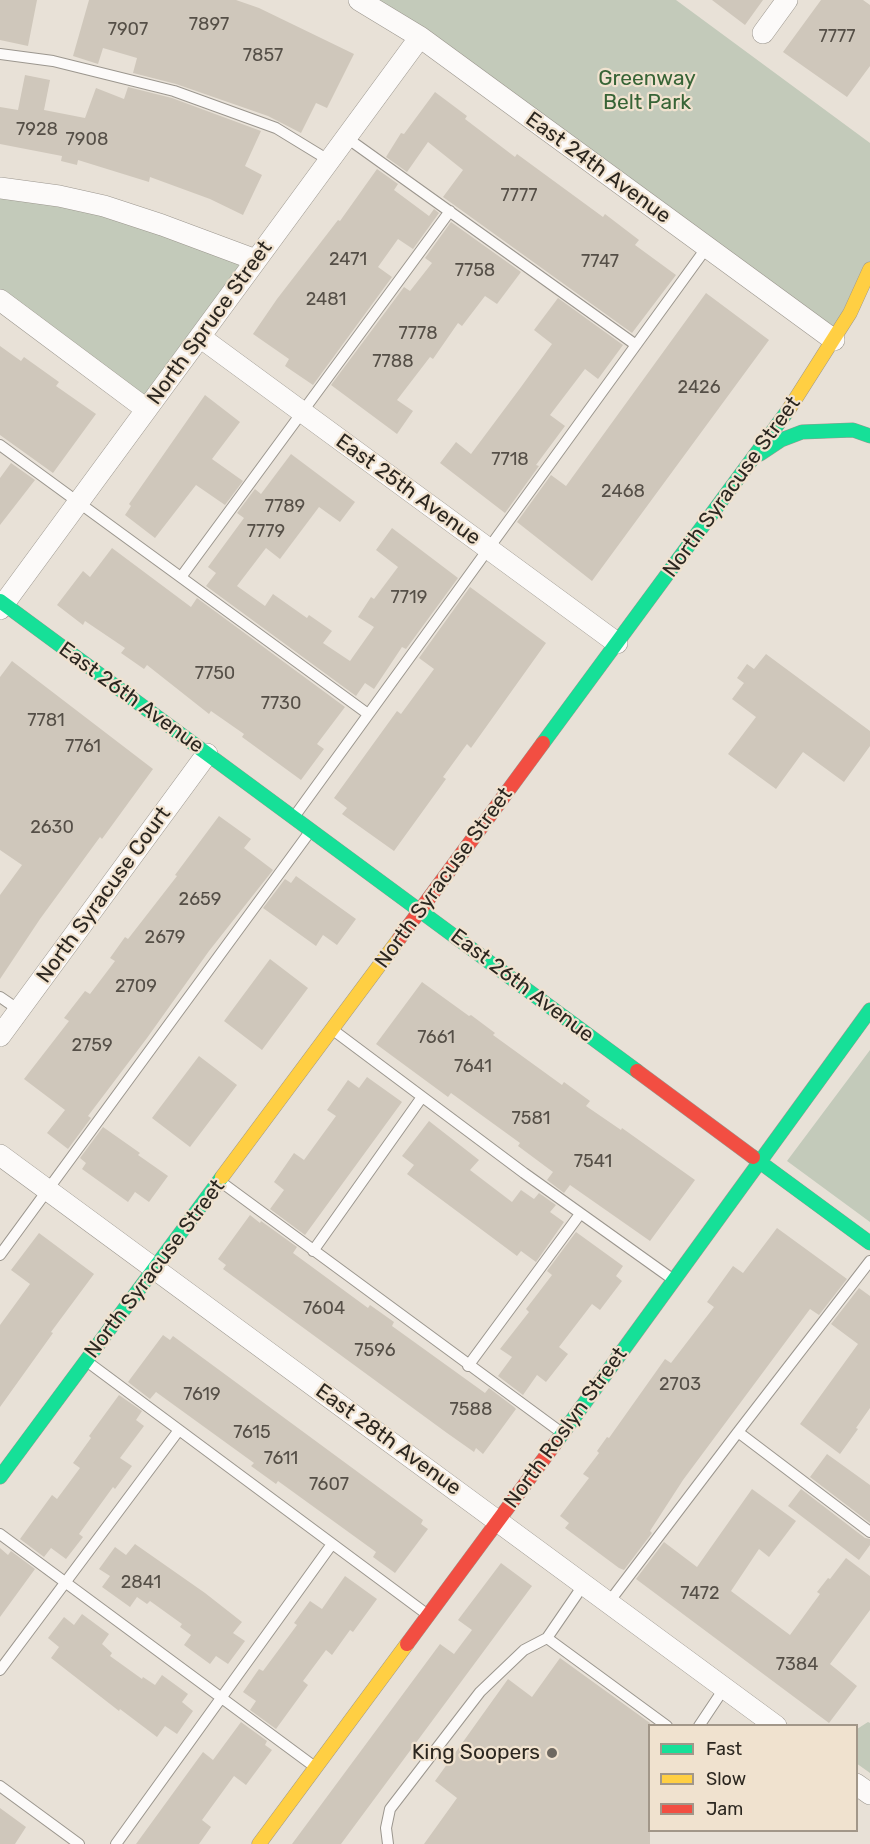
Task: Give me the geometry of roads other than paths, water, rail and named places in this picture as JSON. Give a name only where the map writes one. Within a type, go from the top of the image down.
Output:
[{"type":"street","name":"East 24th Avenue","points":[[359,0],[420,38],[834,340]]},
{"type":"street","points":[[764,33],[787,0]]},
{"type":"street","name":"North Spruce Street","points":[[1,605],[420,38]]},
{"type":"street","points":[[0,188],[58,196],[104,206],[256,260]]},
{"type":"street","name":"North Syracuse Street","points":[[0,1477],[802,392],[850,313],[870,269]]},
{"type":"street","points":[[0,300],[146,409]]},
{"type":"street","name":"East 25th Avenue","points":[[200,338],[617,643]]},
{"type":"street","points":[[753,459],[781,441],[802,432],[853,430],[870,436]]},
{"type":"street","name":"East 26th Avenue","points":[[1,605],[207,754],[870,1243]]},
{"type":"street","name":"North Syracuse Court","points":[[0,1036],[207,754]]},
{"type":"street","name":"North Roslyn Street","points":[[259,1844],[498,1521],[870,1010]]},
{"type":"street","name":"East 28th Avenue","points":[[0,1155],[776,1724]]},
{"type":"lane","points":[[0,54],[53,62],[174,91],[276,128],[330,161]]},
{"type":"lane","points":[[347,138],[636,345]]},
{"type":"lane","points":[[181,577],[450,210]]},
{"type":"lane","points":[[293,818],[707,247]]},
{"type":"lane","points":[[0,445],[368,714]]},
{"type":"lane","points":[[0,1255],[310,830]]},
{"type":"lane","points":[[0,997],[19,1010]]},
{"type":"lane","points":[[332,1030],[580,1214],[674,1280]]},
{"type":"lane","points":[[313,1251],[422,1097]]},
{"type":"lane","points":[[219,1181],[562,1433]]},
{"type":"lane","points":[[468,1366],[580,1214]]},
{"type":"lane","points":[[609,1602],[870,1261]]},
{"type":"lane","points":[[86,1361],[428,1615]]},
{"type":"lane","points":[[0,1670],[64,1581],[179,1430]]},
{"type":"lane","points":[[738,1432],[870,1532]]},
{"type":"lane","points":[[0,1534],[315,1767]]},
{"type":"lane","points":[[116,1844],[332,1544]]},
{"type":"lane","points":[[388,1844],[387,1828],[390,1809],[480,1692],[524,1650],[547,1638],[584,1584]]},
{"type":"lane","points":[[547,1638],[667,1724]]},
{"type":"lane","points":[[700,1724],[725,1687]]},
{"type":"lane","points":[[0,1786],[79,1844]]},
{"type":"place","name":"King Soopers","points":[[552,1753]]},
{"type":"park label","name":"Greenway Belt Park","points":[[647,91]]}]
